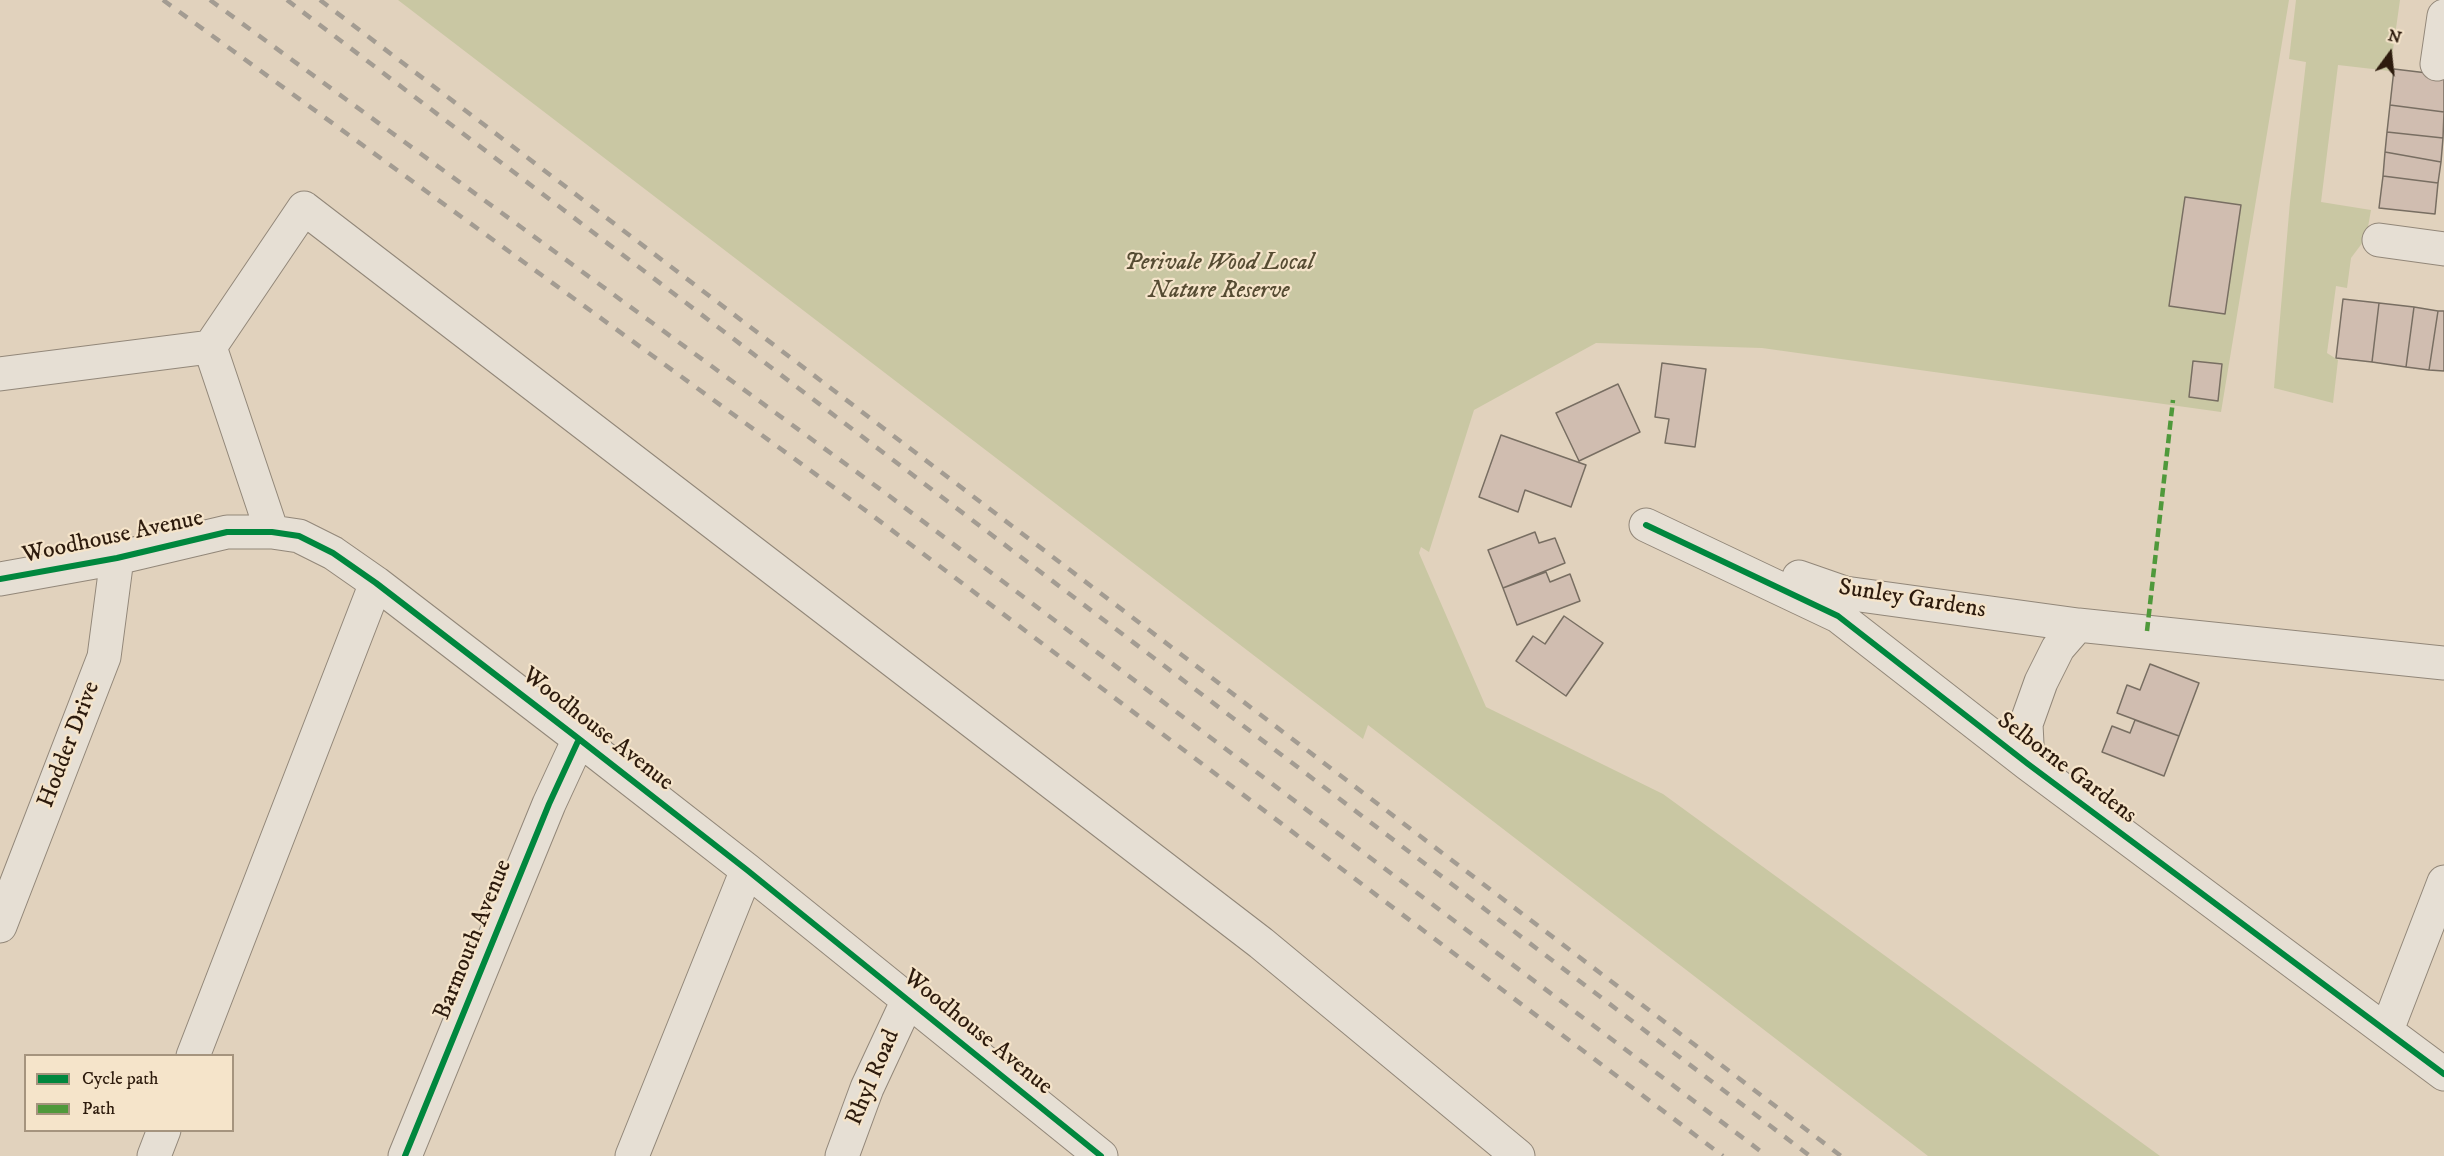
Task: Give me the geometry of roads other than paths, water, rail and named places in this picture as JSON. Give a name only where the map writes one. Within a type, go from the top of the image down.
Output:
[{"type":"street","points":[[2437,64],[2444,16]]},
{"type":"street","points":[[0,374],[210,347],[304,208],[1261,943],[1518,1156]]},
{"type":"street","points":[[2379,240],[2444,249]]},
{"type":"street","points":[[210,347],[272,532]]},
{"type":"street","name":"Sunley Gardens","points":[[1646,525],[1845,593],[2078,625],[2444,663]]},
{"type":"street","name":"Selborne Gardens","points":[[1646,525],[1838,616],[2028,764],[2444,1074]]},
{"type":"street","name":"Woodhouse Avenue","points":[[0,579],[117,558],[227,532],[272,532],[299,536],[333,553],[579,739],[747,870],[908,1000],[1084,1150]]},
{"type":"street","name":"Hodder Drive","points":[[0,926],[104,657],[117,558]]},
{"type":"street","points":[[194,1054],[375,583]]},
{"type":"street","name":"Selborne Gardens","points":[[2028,764],[2026,724],[2041,682],[2058,648],[2078,625]]},
{"type":"street","name":"Barmouth Avenue","points":[[405,1156],[549,804],[579,739]]},
{"type":"street","points":[[632,1156],[747,870]]},
{"type":"street","points":[[2387,1030],[2444,882]]},
{"type":"street","name":"Rhyl Road","points":[[842,1156],[867,1088],[908,1000]]},
{"type":"street","points":[[154,1156],[164,1132]]},
{"type":"railway","points":[[163,0],[869,513],[1723,1156]]},
{"type":"railway","points":[[210,0],[884,492],[1767,1156]]},
{"type":"railway","points":[[287,0],[1810,1156]]},
{"type":"railway","points":[[320,0],[1841,1156]]},
{"type":"park label","name":"Perivale Wood Local Nature Reserve","points":[[1219,278]]}]
